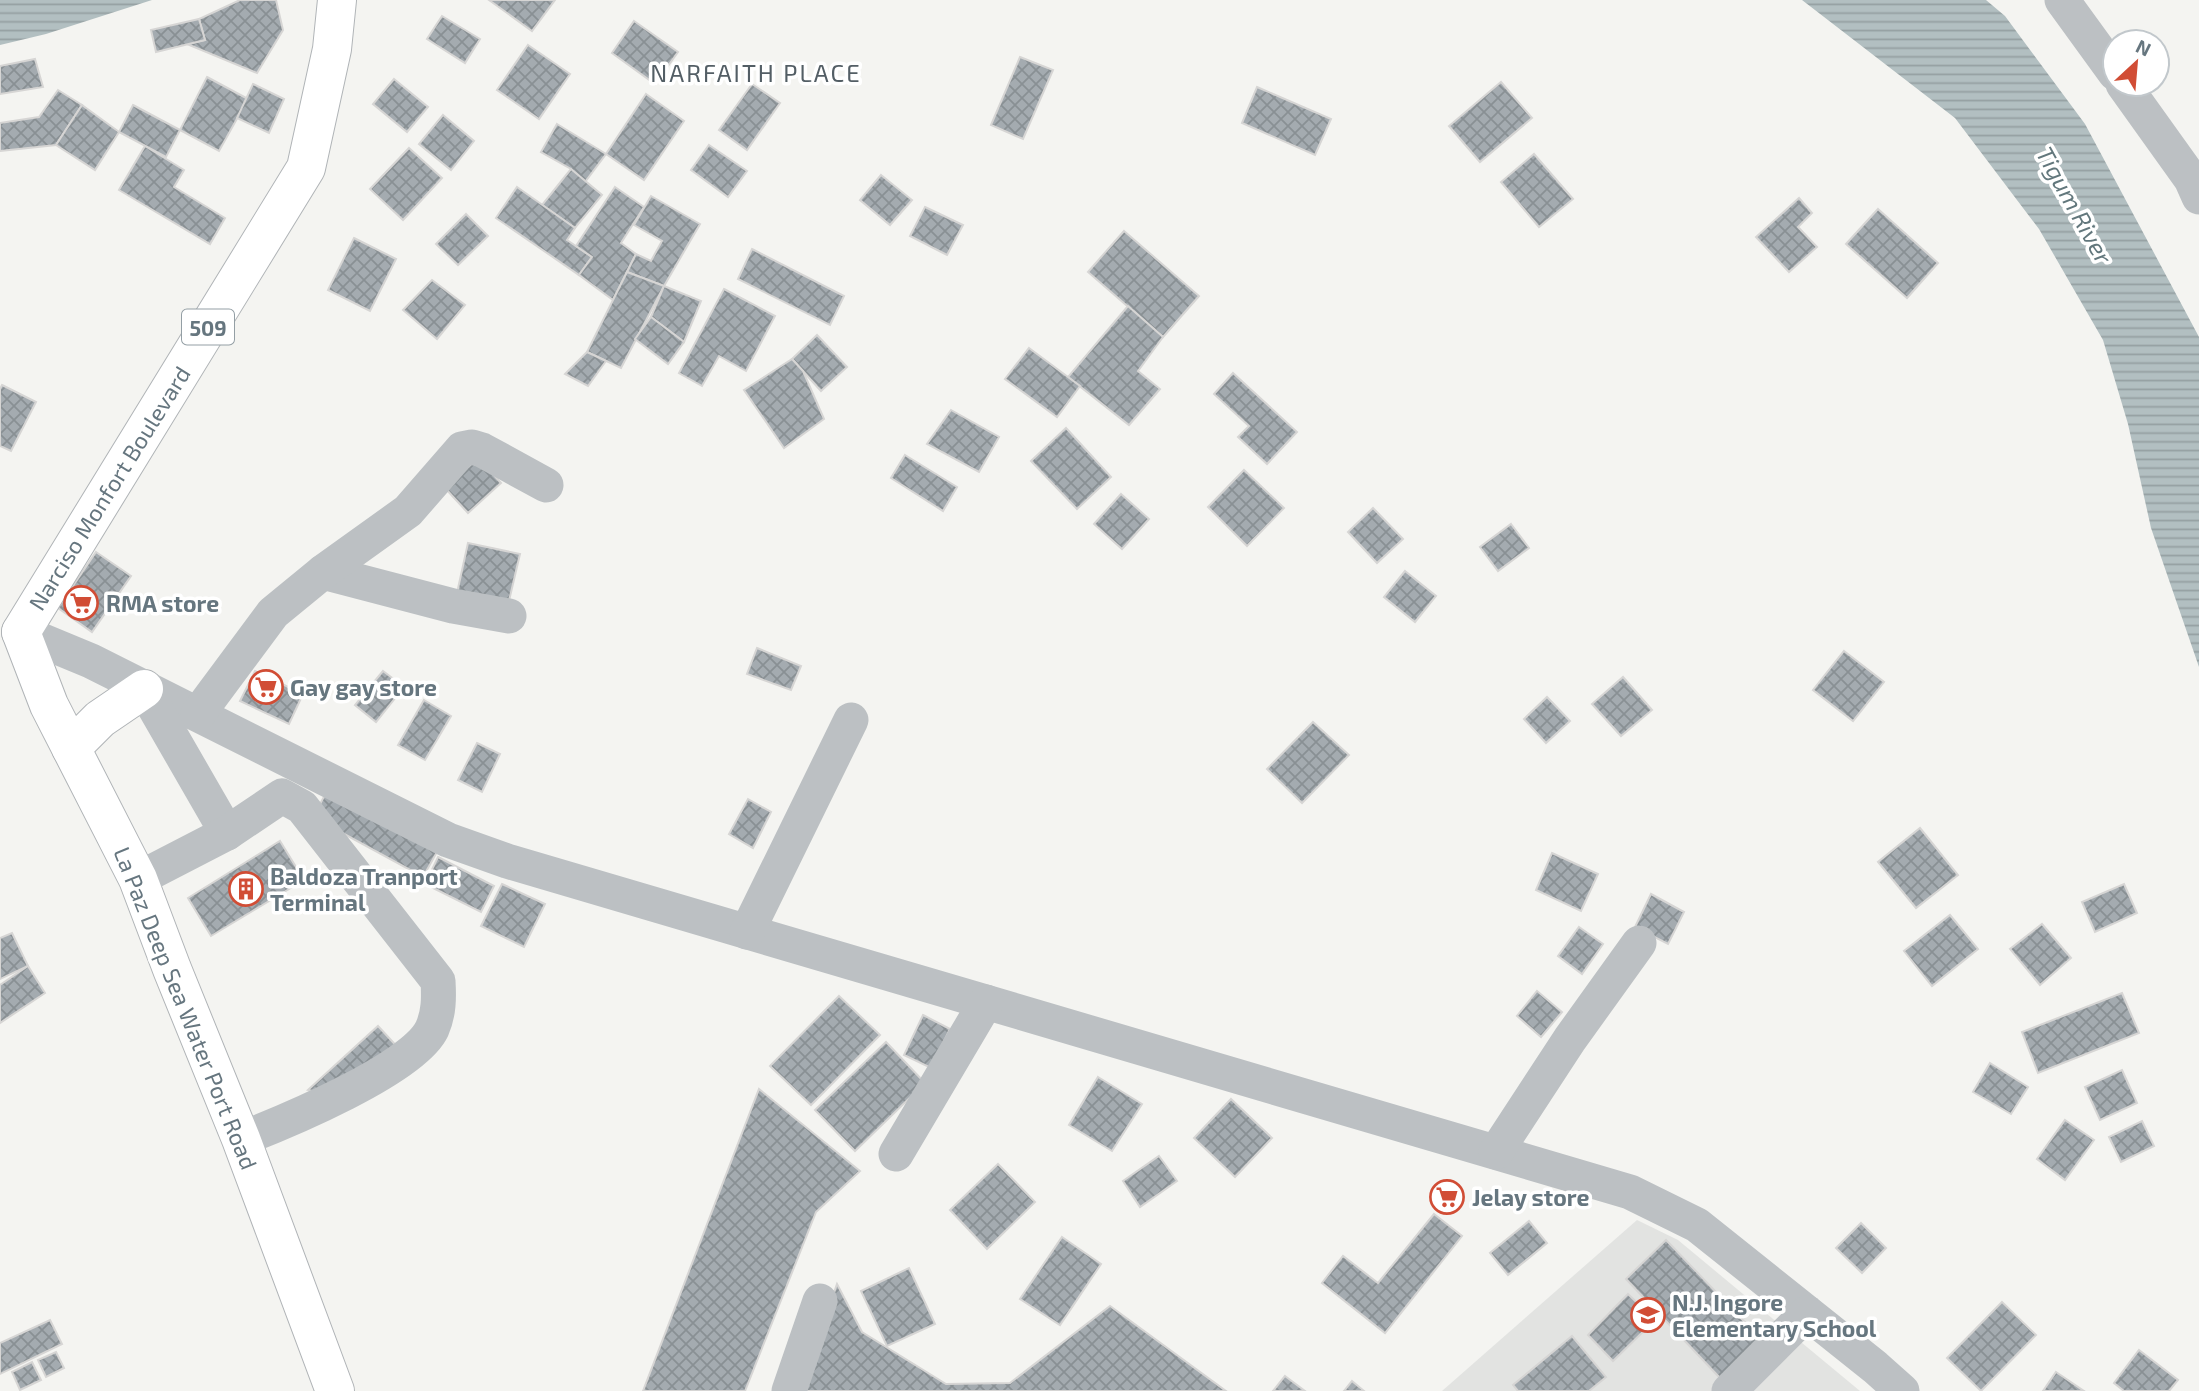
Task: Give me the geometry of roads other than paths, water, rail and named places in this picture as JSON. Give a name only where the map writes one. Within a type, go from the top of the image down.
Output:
[{"type":"main road","name":"Narciso Monfort Boulevard","points":[[10,628],[306,168],[332,48],[337,0]]},
{"type":"main road","name":"La Paz Deep Sea Water Port Road","points":[[10,628],[138,879],[242,1139],[335,1391]]},
{"type":"main road","points":[[71,748],[100,719],[144,689]]},
{"type":"street","points":[[2062,0],[2101,54]]},
{"type":"street","points":[[2133,98],[2191,180],[2199,197]]},
{"type":"street","points":[[198,714],[273,613],[323,572],[408,511],[462,449],[472,447],[482,450],[546,485]]},
{"type":"street","points":[[323,572],[453,606],[509,616]]},
{"type":"street","points":[[10,628],[91,662],[448,839],[507,861],[1630,1192],[1697,1225],[1902,1391]]},
{"type":"street","points":[[144,689],[227,833]]},
{"type":"street","points":[[747,932],[850,719]]},
{"type":"street","points":[[138,879],[227,833],[282,796],[302,807],[438,981],[440,1003],[432,1030],[419,1047],[392,1068],[283,1122],[242,1139]]},
{"type":"street","points":[[1496,1152],[1570,1040],[1639,943]]},
{"type":"street","points":[[896,1154],[986,1002]]},
{"type":"street","points":[[789,1391],[820,1301]]},
{"type":"street","points":[[1729,1391],[1807,1313]]},
{"type":"water","points":[[0,0],[152,0],[46,34],[0,45]]},
{"type":"water","name":"Tigum River","points":[[1802,0],[1986,0],[2005,16],[2085,124],[2199,337],[2199,667],[2151,528],[2128,424],[2103,340],[2039,229],[1955,118]]},
{"type":"place","name":"RMA store","points":[[81,603]]},
{"type":"place","name":"Gay gay store","points":[[266,687]]},
{"type":"place","name":"Baldoza Tranport Terminal","points":[[246,889]]},
{"type":"place","name":"Jelay store","points":[[1447,1197]]},
{"type":"place","name":"N.J. Ingore Elementary School","points":[[1648,1315]]},
{"type":"district","name":"NARFAITH PLACE","points":[[756,72]]}]
